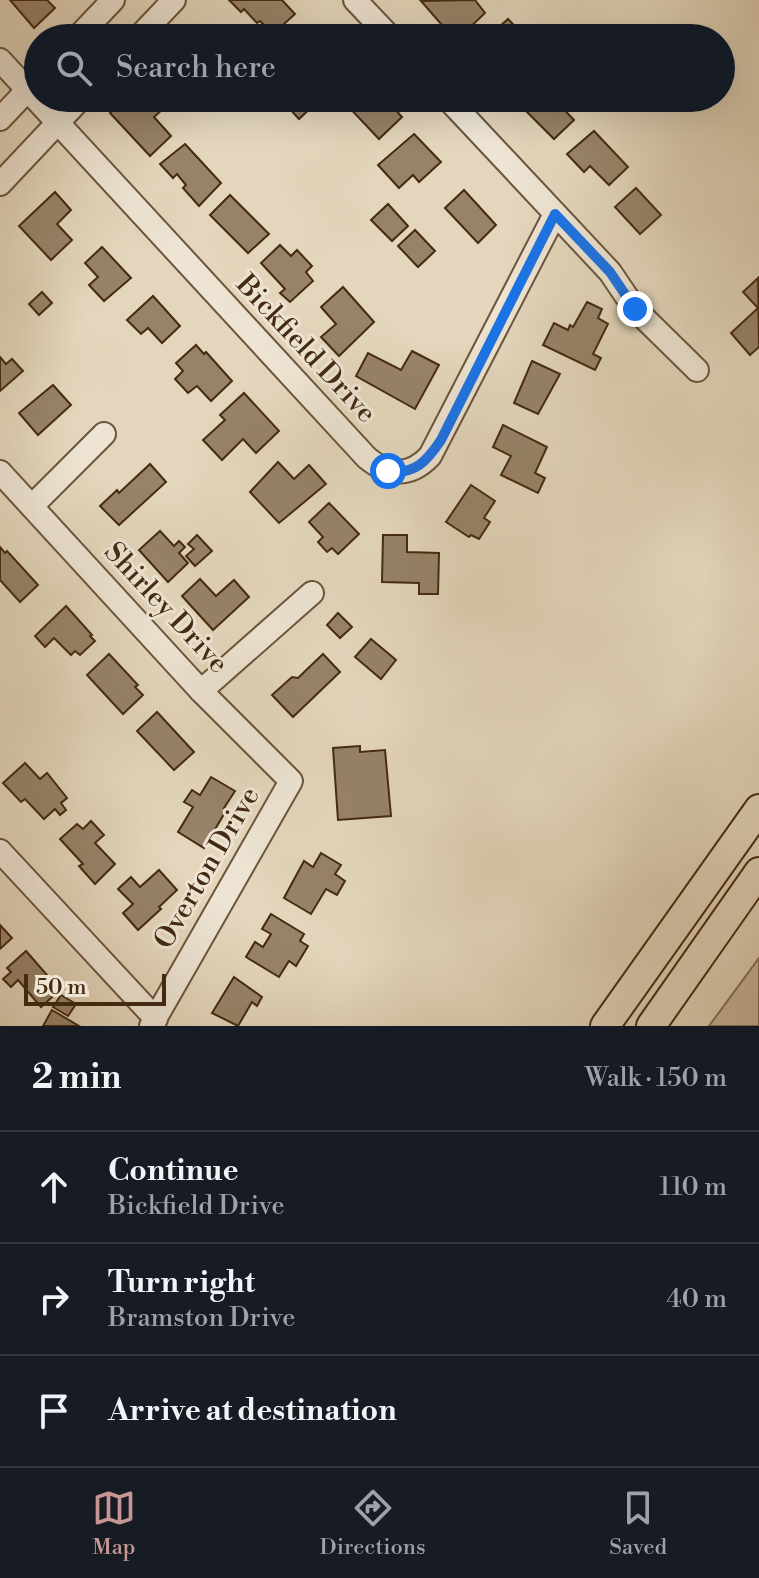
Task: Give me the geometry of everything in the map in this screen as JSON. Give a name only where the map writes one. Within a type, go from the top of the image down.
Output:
[{"type":"main road","points":[[605,1026],[759,809]]},
{"type":"main road","points":[[651,1026],[759,872]]},
{"type":"street","points":[[90,24],[113,0]]},
{"type":"street","points":[[151,24],[174,0]]},
{"type":"street","points":[[355,0],[378,24]]},
{"type":"street","name":"Bickfield Drive","points":[[0,60],[24,79]]},
{"type":"street","points":[[0,119],[24,94]]},
{"type":"street","name":"Bickfield Drive","points":[[49,112],[57,124],[367,458],[388,471],[401,473],[422,465],[441,440],[555,214]]},
{"type":"street","points":[[0,184],[68,112]]},
{"type":"street","points":[[460,112],[610,272],[635,309],[697,370]]},
{"type":"street","points":[[32,506],[104,434]]},
{"type":"street","name":"Shirley Drive","points":[[0,472],[201,691],[291,781]]},
{"type":"street","points":[[201,691],[312,593]]},
{"type":"street","name":"Overton Drive","points":[[154,1022],[291,781]]},
{"type":"street","points":[[0,851],[154,1022]]},
{"type":"shaded area","points":[[759,958],[759,1026],[709,1026]]},
{"type":"building","points":[[10,0],[47,0],[55,8],[38,24],[31,24]]},
{"type":"building","points":[[229,0],[282,0],[295,14],[284,24],[263,24],[260,21],[257,23],[244,9],[241,12]]},
{"type":"building","points":[[475,0],[485,13],[474,24],[441,24],[421,1]]},
{"type":"building","points":[[160,112],[154,117],[171,136],[150,156],[110,113]]},
{"type":"building","points":[[293,112],[306,112],[299,119]]},
{"type":"building","points":[[353,112],[398,112],[402,117],[379,139]]},
{"type":"building","points":[[527,112],[566,112],[574,120],[554,139]]},
{"type":"building","points":[[594,131],[628,167],[609,185],[590,166],[584,172],[567,154]]},
{"type":"building","points":[[414,134],[441,162],[419,182],[413,175],[399,188],[378,165]]},
{"type":"building","points":[[185,144],[221,183],[199,206],[183,188],[186,185],[177,174],[173,178],[160,164]]},
{"type":"building","points":[[636,188],[661,215],[640,234],[615,207]]},
{"type":"building","points":[[464,190],[496,225],[478,243],[445,208]]},
{"type":"building","points":[[55,192],[71,210],[57,224],[72,240],[51,260],[19,226]]},
{"type":"building","points":[[230,195],[269,234],[248,253],[210,215]]},
{"type":"building","points":[[388,204],[408,226],[392,241],[371,220]]},
{"type":"building","points":[[415,230],[435,251],[418,267],[398,246]]},
{"type":"building","points":[[280,245],[291,256],[297,250],[312,266],[306,272],[313,281],[290,302],[280,293],[285,289],[261,263]]},
{"type":"building","points":[[102,247],[131,278],[104,301],[89,285],[98,277],[85,263]]},
{"type":"building","points":[[758,278],[759,347],[750,355],[731,333],[758,308],[743,292]]},
{"type":"building","points":[[343,287],[374,322],[339,356],[321,337],[336,324],[321,307]]},
{"type":"building","points":[[42,292],[52,303],[39,315],[29,304]]},
{"type":"building","points":[[153,296],[180,326],[162,343],[148,328],[141,334],[127,320]]},
{"type":"building","points":[[587,302],[602,309],[598,318],[608,324],[593,354],[601,358],[595,370],[543,345],[554,323],[568,330],[570,325],[573,327]]},
{"type":"building","points":[[196,345],[232,381],[211,401],[197,386],[188,393],[175,379],[183,371],[176,363]]},
{"type":"building","points":[[412,351],[439,365],[415,409],[356,376],[368,353],[401,370]]},
{"type":"building","points":[[0,357],[6,364],[12,359],[23,371],[0,391]]},
{"type":"building","points":[[532,361],[560,374],[538,414],[514,403]]},
{"type":"building","points":[[53,385],[71,405],[38,435],[19,413]]},
{"type":"building","points":[[244,393],[279,431],[256,453],[243,439],[222,460],[203,440],[225,420],[220,415]]},
{"type":"building","points":[[503,425],[547,447],[535,473],[545,478],[538,493],[501,475],[511,456],[493,447]]},
{"type":"building","points":[[278,462],[294,479],[309,465],[326,484],[279,523],[250,492]]},
{"type":"building","points":[[150,464],[166,482],[119,525],[100,506]]},
{"type":"building","points":[[471,485],[495,501],[484,518],[490,522],[479,539],[469,537],[446,522]]},
{"type":"building","points":[[329,503],[359,534],[338,554],[332,548],[327,552],[318,542],[323,537],[309,522]]},
{"type":"building","points":[[160,531],[174,546],[179,541],[185,547],[179,553],[188,563],[168,582],[139,550]]},
{"type":"building","points":[[197,535],[212,551],[195,566],[186,556],[194,549],[188,544]]},
{"type":"building","points":[[383,535],[407,535],[407,552],[439,553],[438,594],[419,594],[419,583],[382,582]]},
{"type":"building","points":[[0,547],[38,585],[20,602],[0,580]]},
{"type":"building","points":[[200,579],[216,596],[234,580],[249,597],[213,630],[182,596]]},
{"type":"building","points":[[66,606],[95,641],[80,655],[75,651],[71,655],[54,638],[45,647],[35,636]]},
{"type":"building","points":[[338,613],[352,627],[340,638],[327,625]]},
{"type":"building","points":[[371,639],[396,660],[381,679],[355,657]]},
{"type":"building","points":[[109,654],[138,685],[135,687],[143,695],[123,714],[87,675]]},
{"type":"building","points":[[323,654],[340,672],[293,717],[272,695],[292,677],[298,678]]},
{"type":"building","points":[[157,712],[194,752],[174,770],[137,731]]},
{"type":"building","points":[[360,746],[360,752],[385,750],[391,816],[338,820],[333,748]]},
{"type":"building","points":[[25,763],[40,779],[47,773],[67,798],[61,803],[66,810],[60,815],[55,809],[44,819],[25,799],[21,802],[3,783]]},
{"type":"building","points":[[211,777],[235,791],[204,848],[178,832],[193,807],[184,802],[192,790],[200,795]]},
{"type":"building","points":[[91,821],[104,835],[95,843],[115,864],[95,884],[79,866],[83,864],[60,839],[77,824],[83,829]]},
{"type":"building","points":[[321,853],[341,865],[335,874],[345,881],[337,895],[326,889],[311,914],[284,898],[304,861],[313,867]]},
{"type":"building","points":[[159,870],[177,890],[138,930],[123,913],[133,904],[118,889],[131,877],[140,887]]},
{"type":"building","points":[[271,914],[304,934],[300,941],[308,946],[296,966],[289,961],[279,977],[246,957],[255,942],[263,947],[271,934],[262,929]]},
{"type":"building","points":[[0,925],[12,938],[0,949]]},
{"type":"building","points":[[26,951],[60,990],[41,1007],[18,980],[11,987],[3,979],[11,972],[7,968]]},
{"type":"building","points":[[234,977],[262,997],[257,1006],[252,1002],[238,1026],[212,1013]]},
{"type":"building","points":[[61,995],[76,1004],[68,1016],[53,1007]]},
{"type":"building","points":[[52,1010],[79,1026],[43,1026]]},
{"type":"route","points":[[388,471],[401,473],[422,465],[441,440],[555,214],[610,272],[635,309]]}]
